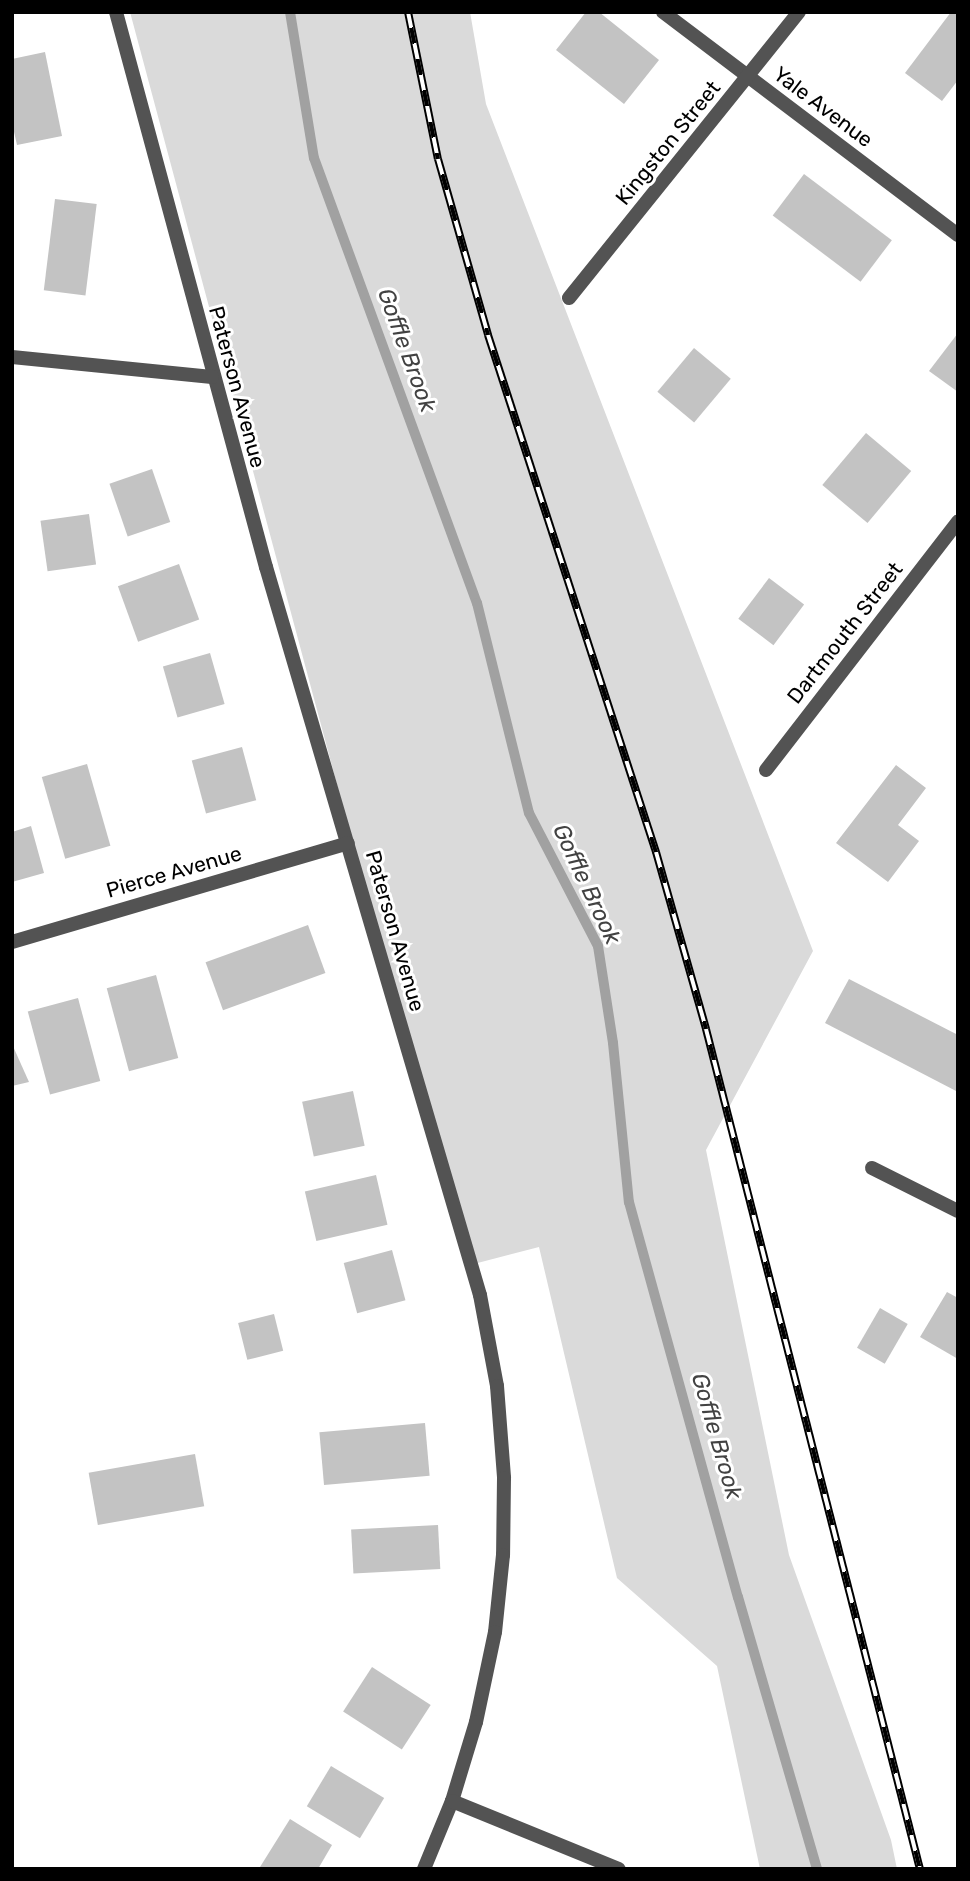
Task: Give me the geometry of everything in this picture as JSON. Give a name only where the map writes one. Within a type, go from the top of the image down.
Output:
[{"type":"street","name":"Paterson Avenue","points":[[116,12],[212,377],[480,1295],[497,1386],[504,1478],[503,1555],[496,1619],[476,1722],[452,1801],[424,1869]]},
{"type":"street","name":"Yale Avenue","points":[[663,12],[958,235]]},
{"type":"street","name":"Kingston Street","points":[[569,298],[799,12]]},
{"type":"street","points":[[12,357],[212,377]]},
{"type":"street","name":"Dartmouth Street","points":[[766,770],[958,522]]},
{"type":"street","name":"Pierce Avenue","points":[[12,942],[348,843]]},
{"type":"street","points":[[872,1168],[958,1211]]},
{"type":"street","points":[[452,1801],[620,1869]]},
{"type":"shaded area","points":[[130,12],[470,12],[486,104],[813,951],[706,1150],[789,1555],[891,1840],[897,1869],[760,1869],[717,1666],[617,1578],[539,1247],[466,1266]]},
{"type":"building","points":[[586,12],[599,12],[659,60],[624,104],[556,50]]},
{"type":"building","points":[[951,12],[958,12],[958,80],[942,101],[905,73]]},
{"type":"building","points":[[45,52],[62,136],[17,145],[12,123],[12,59]]},
{"type":"building","points":[[804,174],[892,240],[861,282],[773,216]]},
{"type":"building","points":[[55,199],[97,204],[85,295],[44,290]]},
{"type":"building","points":[[958,333],[958,392],[929,371]]},
{"type":"building","points":[[694,348],[731,379],[694,423],[657,392]]},
{"type":"building","points":[[866,433],[911,471],[867,523],[822,485]]},
{"type":"building","points":[[152,469],[170,522],[128,537],[109,484]]},
{"type":"building","points":[[89,514],[96,565],[48,571],[40,521]]},
{"type":"building","points":[[179,564],[199,619],[138,642],[118,586]]},
{"type":"building","points":[[769,578],[804,604],[773,645],[738,619]]},
{"type":"building","points":[[210,653],[225,704],[178,717],[163,667]]},
{"type":"building","points":[[242,747],[256,800],[206,814],[192,760]]},
{"type":"building","points":[[87,764],[110,846],[65,859],[42,777]]},
{"type":"building","points":[[896,765],[926,788],[898,825],[919,841],[888,882],[836,843]]},
{"type":"building","points":[[31,826],[44,873],[12,882],[12,832]]},
{"type":"building","points":[[308,925],[325,973],[223,1010],[206,962]]},
{"type":"building","points":[[156,975],[178,1058],[129,1071],[107,988]]},
{"type":"building","points":[[849,979],[958,1035],[958,1092],[825,1023]]},
{"type":"building","points":[[78,998],[100,1081],[50,1095],[28,1011]]},
{"type":"building","points":[[12,1044],[29,1082],[12,1086]]},
{"type":"building","points":[[353,1091],[365,1146],[314,1157],[302,1102]]},
{"type":"building","points":[[376,1175],[387,1225],[316,1241],[305,1191]]},
{"type":"building","points":[[392,1250],[405,1300],[357,1313],[344,1263]]},
{"type":"building","points":[[947,1292],[958,1298],[958,1359],[920,1337]]},
{"type":"building","points":[[880,1308],[908,1324],[885,1364],[857,1348]]},
{"type":"building","points":[[274,1314],[283,1351],[247,1360],[238,1323]]},
{"type":"building","points":[[425,1423],[430,1476],[324,1485],[319,1432]]},
{"type":"building","points":[[195,1454],[204,1506],[98,1525],[89,1473]]},
{"type":"building","points":[[438,1525],[440,1569],[353,1573],[351,1530]]},
{"type":"building","points":[[372,1667],[431,1705],[402,1750],[343,1711]]},
{"type":"building","points":[[331,1766],[384,1798],[360,1838],[307,1806]]},
{"type":"building","points":[[290,1819],[332,1845],[318,1869],[260,1867]]},
{"type":"waterway","name":"Goffle Brook","points":[[290,12],[314,158],[477,603],[529,813],[598,946],[613,1043],[629,1202],[738,1597],[817,1869]]},
{"type":"railway","points":[[408,12],[438,159],[488,335],[656,852],[706,1029],[920,1869]]}]
